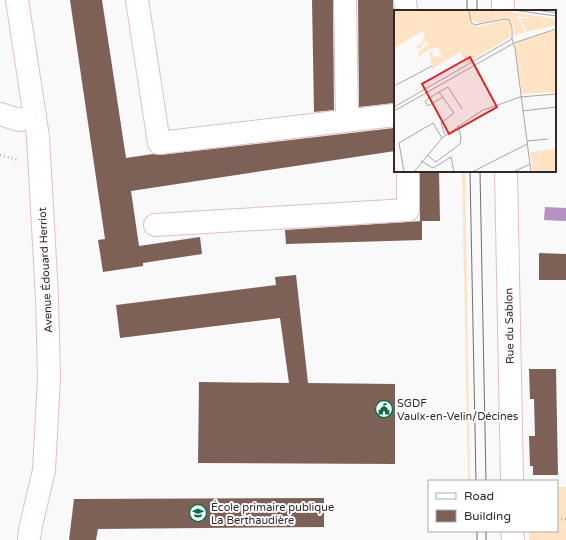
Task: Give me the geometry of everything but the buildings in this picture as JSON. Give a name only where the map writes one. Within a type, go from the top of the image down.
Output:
[{"type":"street","name":"Avenue Édouard Herriot","points":[[17,0],[38,137],[47,297],[49,379],[44,470],[29,540]]},
{"type":"street","points":[[137,0],[160,144],[394,114]]},
{"type":"street","points":[[345,0],[347,120]]},
{"type":"street","points":[[405,0],[406,10]]},
{"type":"street","points":[[503,0],[504,10]]},
{"type":"street","points":[[0,114],[18,120],[35,116]]},
{"type":"street","points":[[155,225],[408,210],[408,172]]},
{"type":"street","name":"Rue du Sablon","points":[[506,172],[512,480]]},
{"type":"shaded area","points":[[462,172],[465,172],[470,480],[468,480]]},
{"type":"shaded area","points":[[545,207],[566,208],[566,221],[544,220]]},
{"type":"shaded area","points":[[558,487],[566,487],[566,540],[529,540],[529,532],[558,532]]},
{"type":"tram line","points":[[467,0],[467,10]]},
{"type":"tram line","points":[[477,0],[477,10]]},
{"type":"tram line","points":[[470,172],[476,480]]},
{"type":"tram line","points":[[480,172],[486,480]]},
{"type":"tram line","points":[[477,532],[477,540]]},
{"type":"tram line","points":[[486,532],[486,540]]},
{"type":"place","name":"SGDF Vaulx-en-Velin/Décines","points":[[384,409]]},
{"type":"place","name":"École primaire publique La Berthaudière","points":[[198,513]]}]
